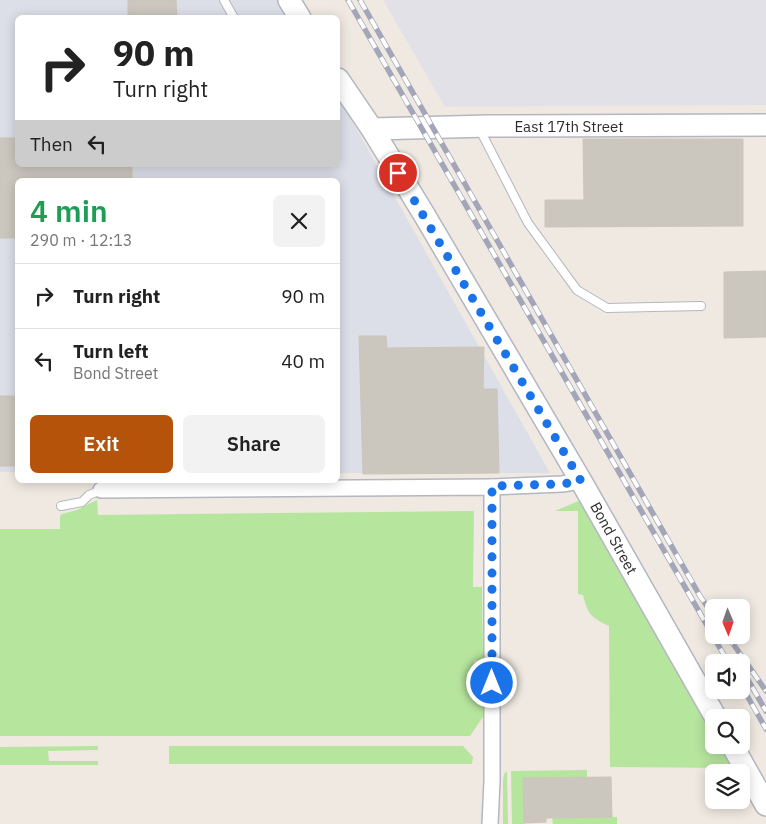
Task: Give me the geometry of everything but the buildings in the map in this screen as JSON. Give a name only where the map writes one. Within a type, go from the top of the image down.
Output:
[{"type":"street","points":[[290,0],[298,15]]},
{"type":"street","name":"Bond Street","points":[[340,82],[425,216],[581,481],[711,709]]},
{"type":"street","name":"East 17th Street","points":[[372,130],[478,126],[766,125]]},
{"type":"street","points":[[101,490],[492,486],[562,484],[581,481]]},
{"type":"street","points":[[490,824],[492,761],[492,486]]},
{"type":"street","points":[[737,754],[766,805]]},
{"type":"lane","points":[[224,0],[232,15]]},
{"type":"lane","points":[[478,126],[528,223],[577,290],[608,308],[701,306]]},
{"type":"lane","points":[[61,506],[82,502],[89,495],[101,490]]},
{"type":"shaded area","points":[[0,0],[280,0],[290,15],[15,15],[15,167],[340,167],[340,100],[550,473],[340,473],[340,178],[15,178],[15,472],[0,472]]},
{"type":"shaded area","points":[[383,0],[766,0],[766,105],[445,107]]},
{"type":"green space","points":[[97,500],[98,515],[474,511],[473,587],[482,587],[483,660],[474,661],[478,700],[483,700],[483,717],[470,736],[0,736],[0,529],[60,529],[60,516],[62,514],[77,510]]},
{"type":"green space","points":[[581,500],[705,715],[705,754],[727,754],[733,764],[705,764],[705,768],[610,767],[609,626],[591,615],[583,595],[578,594],[578,511],[555,511]]},
{"type":"green space","points":[[98,746],[98,750],[48,751],[49,761],[98,761],[98,765],[0,765],[0,747]]},
{"type":"green space","points":[[169,746],[463,746],[473,757],[472,764],[169,764]]},
{"type":"green space","points":[[587,770],[587,778],[523,778],[524,824],[512,824],[511,771]]},
{"type":"green space","points":[[507,771],[508,824],[503,824],[503,781],[504,774]]},
{"type":"green space","points":[[617,817],[617,824],[553,824],[552,818]]},
{"type":"railway","points":[[348,0],[723,654]]},
{"type":"railway","points":[[360,0],[705,603]]},
{"type":"railway","points":[[733,644],[766,691]]},
{"type":"railway","points":[[750,683],[766,711]]},
{"type":"railway","points":[[749,699],[766,729]]},
{"type":"route","points":[[398,173],[581,481],[562,484],[492,486],[492,683]]}]
